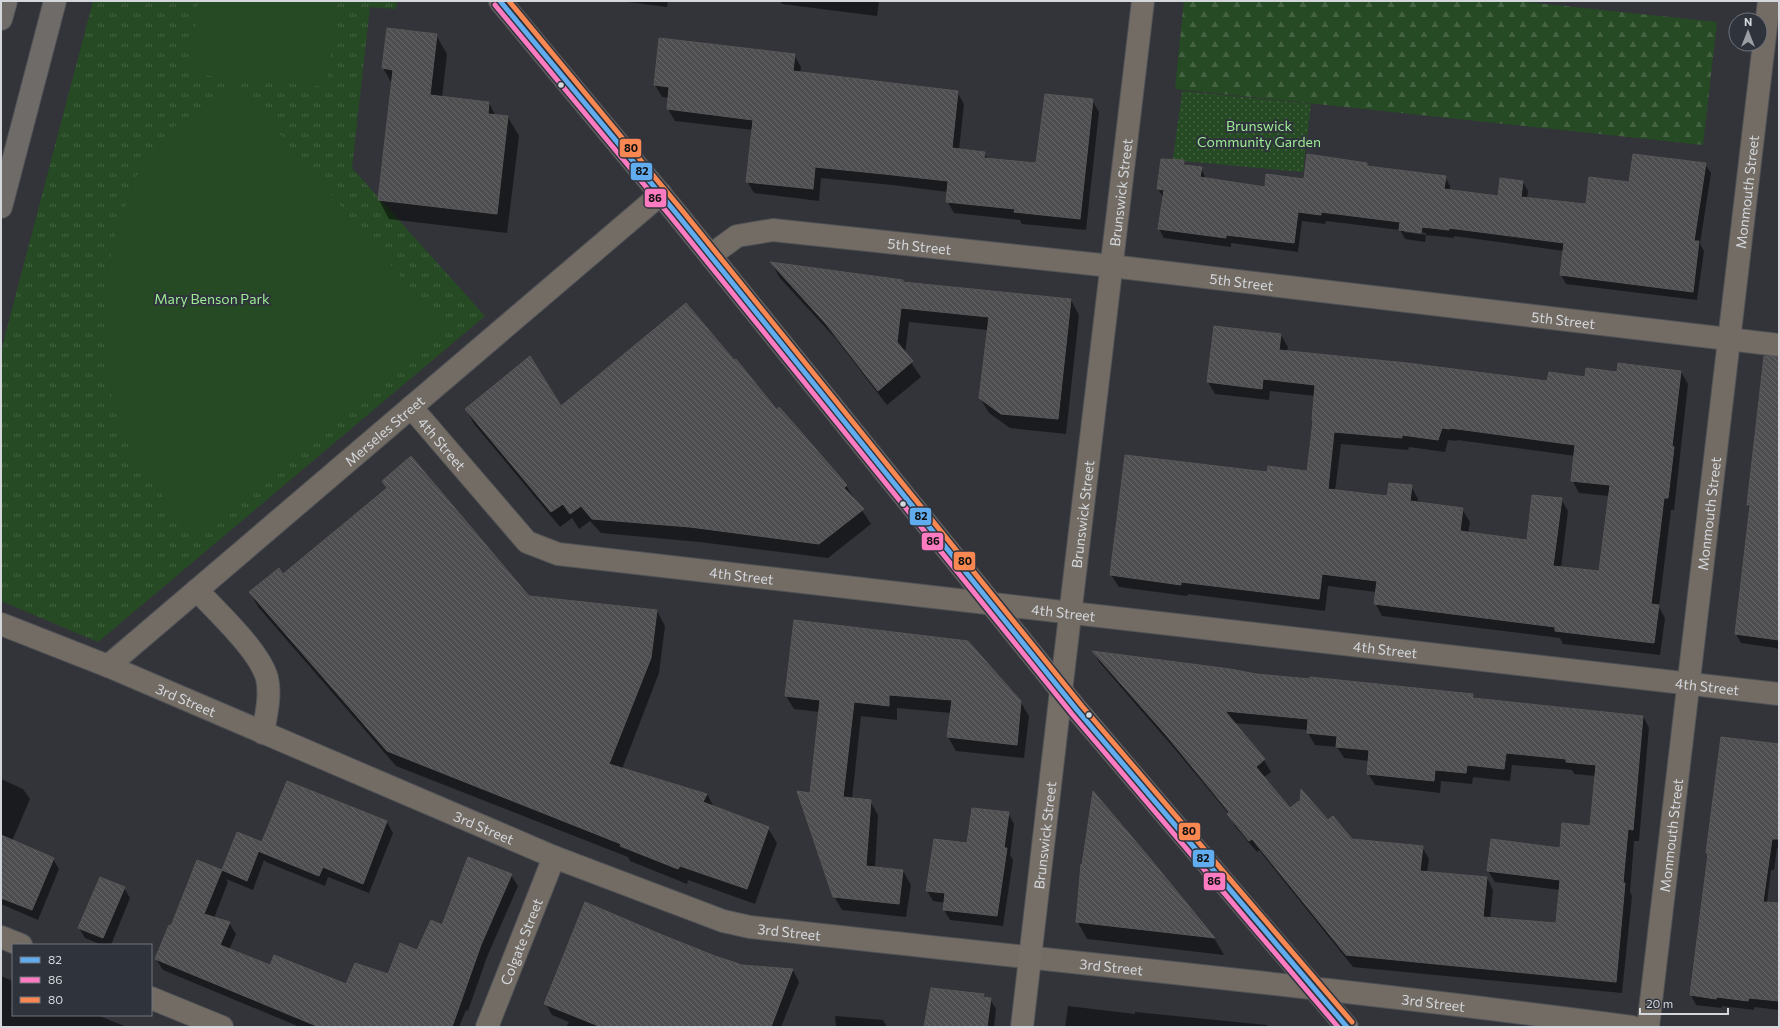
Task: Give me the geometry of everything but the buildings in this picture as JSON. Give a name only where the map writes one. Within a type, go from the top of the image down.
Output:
[{"type":"highway","points":[[1,19],[6,1]]},
{"type":"highway","points":[[1,207],[55,1]]},
{"type":"main road","points":[[506,4],[711,255],[1061,691],[1347,1027]]},
{"type":"main road","name":"Brunswick Street","points":[[1022,1027],[1061,691]]},
{"type":"street","name":"Brunswick Street","points":[[1061,691],[1142,1]]},
{"type":"street","name":"Monmouth Street","points":[[1648,1027],[1769,1]]},
{"type":"street","name":"Merseles Street","points":[[108,666],[661,194]]},
{"type":"street","name":"5th Street","points":[[711,255],[737,236],[773,230],[1111,266],[1779,345]]},
{"type":"street","name":"4th Street","points":[[411,407],[527,542],[558,554],[1779,694]]},
{"type":"street","points":[[197,590],[254,652],[266,677],[269,700],[263,733]]},
{"type":"street","name":"3rd Street","points":[[1,624],[108,666],[554,857],[723,921],[750,926],[1030,959],[1314,988],[1632,1027]]},
{"type":"street","name":"Colgate Street","points":[[487,1027],[554,857]]},
{"type":"street","points":[[1,937],[18,944]]},
{"type":"street","points":[[152,998],[222,1027]]},
{"type":"green space","name":"Mary Benson Park","points":[[93,1],[397,1],[396,9],[370,7],[352,168],[485,316],[98,642],[1,601],[1,351]]},
{"type":"green space","points":[[198,1],[336,1],[327,87],[190,74]]},
{"type":"green space","points":[[1184,1],[1518,1],[1717,22],[1703,145],[1175,89]]},
{"type":"green space","points":[[239,86],[442,325],[191,535],[131,452],[113,404],[105,355],[104,294],[115,237],[135,178],[175,126]]},
{"type":"green space","name":"Brunswick Community Garden","points":[[1182,91],[1311,104],[1303,172],[1173,160]]},
{"type":"transit line","name":"82","points":[[500,1],[676,213],[1077,710],[1347,1027]]},
{"type":"transit line","name":"80","points":[[509,1],[681,209],[1082,706],[1352,1022]]},
{"type":"transit line","name":"86","points":[[495,5],[671,217],[1072,714],[1338,1027]]}]
